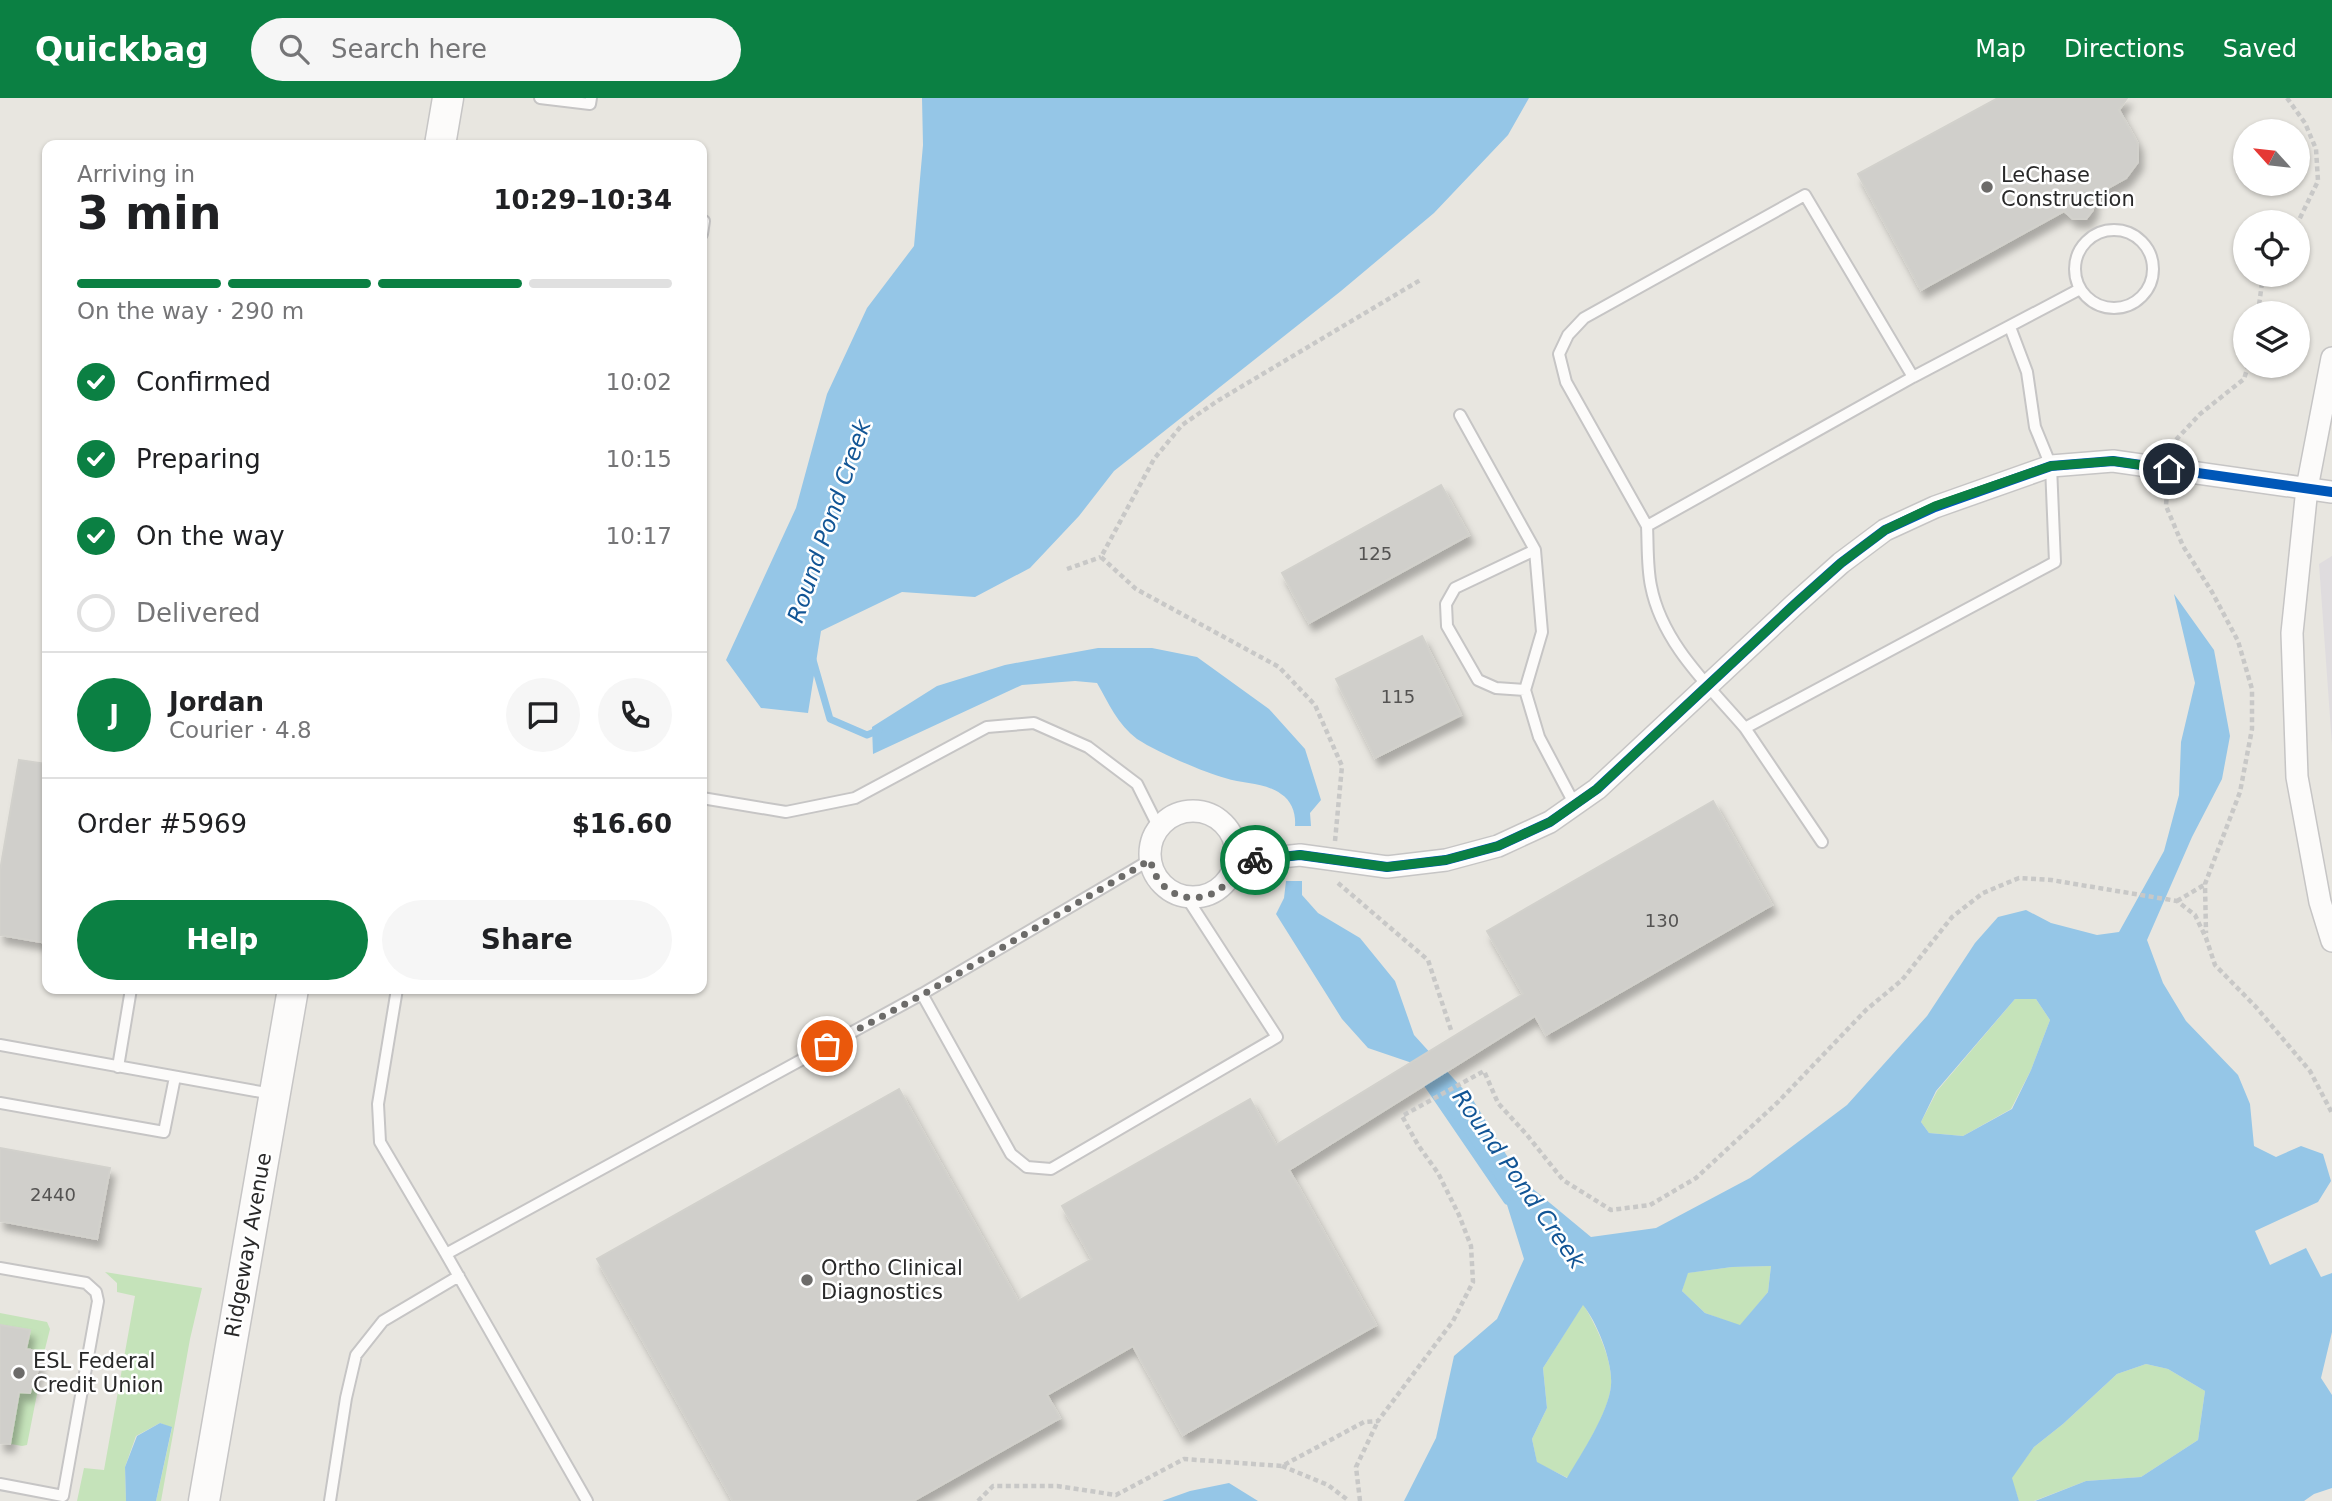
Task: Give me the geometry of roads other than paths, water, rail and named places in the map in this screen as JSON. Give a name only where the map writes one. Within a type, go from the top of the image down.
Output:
[{"type":"main road","points":[[441,140],[448,98]]},
{"type":"main road","name":"Ridgeway Avenue","points":[[204,1501],[292,994]]},
{"type":"street","points":[[2332,358],[2307,488],[2292,633],[2297,777],[2320,902],[2332,941]]},
{"type":"street","points":[[1236,862],[1300,855],[1387,867],[1446,860],[1498,846],[1550,822],[1597,789],[1832,571],[1885,530],[1935,506],[2051,466],[2113,461],[2332,492]]},
{"type":"street","points":[[1199,811],[1222,821],[1231,833],[1236,847],[1236,862],[1228,881],[1216,891],[1202,897],[1187,898],[1176,895],[1163,886],[1154,874],[1150,860],[1151,844],[1159,828],[1170,818],[1184,812],[1199,811]]},
{"type":"lane","points":[[540,98],[590,104],[591,98]]},
{"type":"lane","points":[[1822,842],[1745,727],[1667,633],[1651,586],[1647,526],[1566,382],[1559,354],[1568,335],[1584,318],[1805,195],[1913,377]]},
{"type":"lane","points":[[2111,229],[2125,231],[2143,242],[2151,256],[2153,270],[2149,285],[2136,301],[2123,307],[2101,306],[2089,299],[2080,289],[2074,270],[2076,257],[2083,244],[2094,235],[2111,229]]},
{"type":"lane","points":[[1647,526],[1913,377],[2080,289]]},
{"type":"lane","points":[[1745,727],[2055,562],[2051,466],[2035,427],[2026,372],[2010,327]]},
{"type":"lane","points":[[1460,415],[1535,550],[1542,632],[1525,690],[1539,737],[1575,805]]},
{"type":"lane","points":[[1525,690],[1496,688],[1478,680],[1447,626],[1447,604],[1455,588],[1535,550]]},
{"type":"lane","points":[[707,799],[786,812],[855,798],[987,727],[1034,723],[1088,747],[1137,784],[1159,828]]},
{"type":"lane","points":[[446,1254],[922,995],[1150,860]]},
{"type":"lane","points":[[922,995],[1011,1154],[1027,1167],[1051,1169],[1277,1037],[1187,898]]},
{"type":"lane","points":[[118,1067],[130,994]]},
{"type":"lane","points":[[396,994],[378,1104],[380,1142],[587,1501]]},
{"type":"lane","points":[[0,1045],[274,1095]]},
{"type":"lane","points":[[0,1103],[164,1132],[175,1077]]},
{"type":"lane","points":[[0,1268],[86,1283],[96,1292],[98,1301],[63,1498],[0,1484]]},
{"type":"lane","points":[[330,1501],[346,1398],[356,1355],[383,1321],[459,1276]]},
{"type":"water","points":[[922,98],[1529,98],[1508,135],[1434,213],[1341,291],[1114,471],[1079,516],[1030,568],[975,597],[902,592],[821,631],[808,713],[761,708],[726,660],[796,508],[827,394],[867,308],[914,246],[923,145]]},
{"type":"water","points":[[2174,594],[2214,650],[2230,736],[2222,779],[2192,837],[2147,940],[2163,983],[2186,1021],[2238,1075],[2250,1104],[2254,1146],[2276,1157],[2301,1146],[2323,1154],[2331,1181],[2318,1202],[2255,1231],[2270,1265],[2306,1248],[2321,1277],[2332,1273],[2332,1332],[2321,1378],[2332,1395],[2332,1488],[2314,1494],[2304,1501],[2035,1501],[2086,1481],[2141,1477],[2198,1440],[2205,1391],[2168,1369],[2146,1364],[2117,1374],[2034,1447],[2012,1478],[2019,1501],[1404,1501],[1436,1438],[1454,1356],[1497,1319],[1524,1259],[1503,1192],[1418,1065],[1368,1048],[1342,1019],[1276,914],[1284,898],[1286,881],[1302,881],[1302,895],[1318,913],[1360,938],[1395,981],[1414,1035],[1473,1100],[1521,1179],[1591,1237],[1656,1228],[1750,1178],[1847,1105],[1927,1016],[1975,943],[1998,917],[2026,910],[2051,923],[2097,935],[2119,932],[2164,851],[2179,795],[2181,742],[2195,683]],"holes":[[[2015,999],[2036,999],[2050,1020],[2031,1070],[2012,1109],[1963,1136],[1929,1133],[1921,1122],[1936,1091]],[[1771,1266],[1768,1292],[1740,1325],[1705,1313],[1682,1291],[1688,1273],[1732,1267]],[[1583,1305],[1594,1321],[1603,1343],[1611,1385],[1600,1420],[1567,1478],[1537,1462],[1532,1439],[1547,1408],[1543,1368]]]},
{"type":"water","points":[[1098,648],[1152,648],[1197,657],[1269,709],[1305,749],[1321,800],[1310,813],[1311,826],[1295,826],[1291,804],[1274,790],[1205,771],[1137,739],[1119,720],[1097,683],[1075,681],[1022,685],[873,754],[872,727],[937,686],[1005,665]]},
{"type":"water","points":[[160,1423],[172,1427],[156,1501],[126,1501],[125,1467],[137,1436]]},
{"type":"water","points":[[1229,1483],[1258,1501],[1162,1501],[1190,1491]]},
{"type":"waterway","name":"Round Pond Creek","points":[[813,660],[830,719],[867,735],[879,730]]},
{"type":"waterway","name":"Round Pond Creek","points":[[1423,1078],[1507,1201]]},
{"type":"place","name":"LeChase Construction","points":[[1987,187]]},
{"type":"place","name":"Ortho Clinical Diagnostics","points":[[807,1280]]},
{"type":"place","name":"ESL Federal Credit Union","points":[[19,1373]]}]
